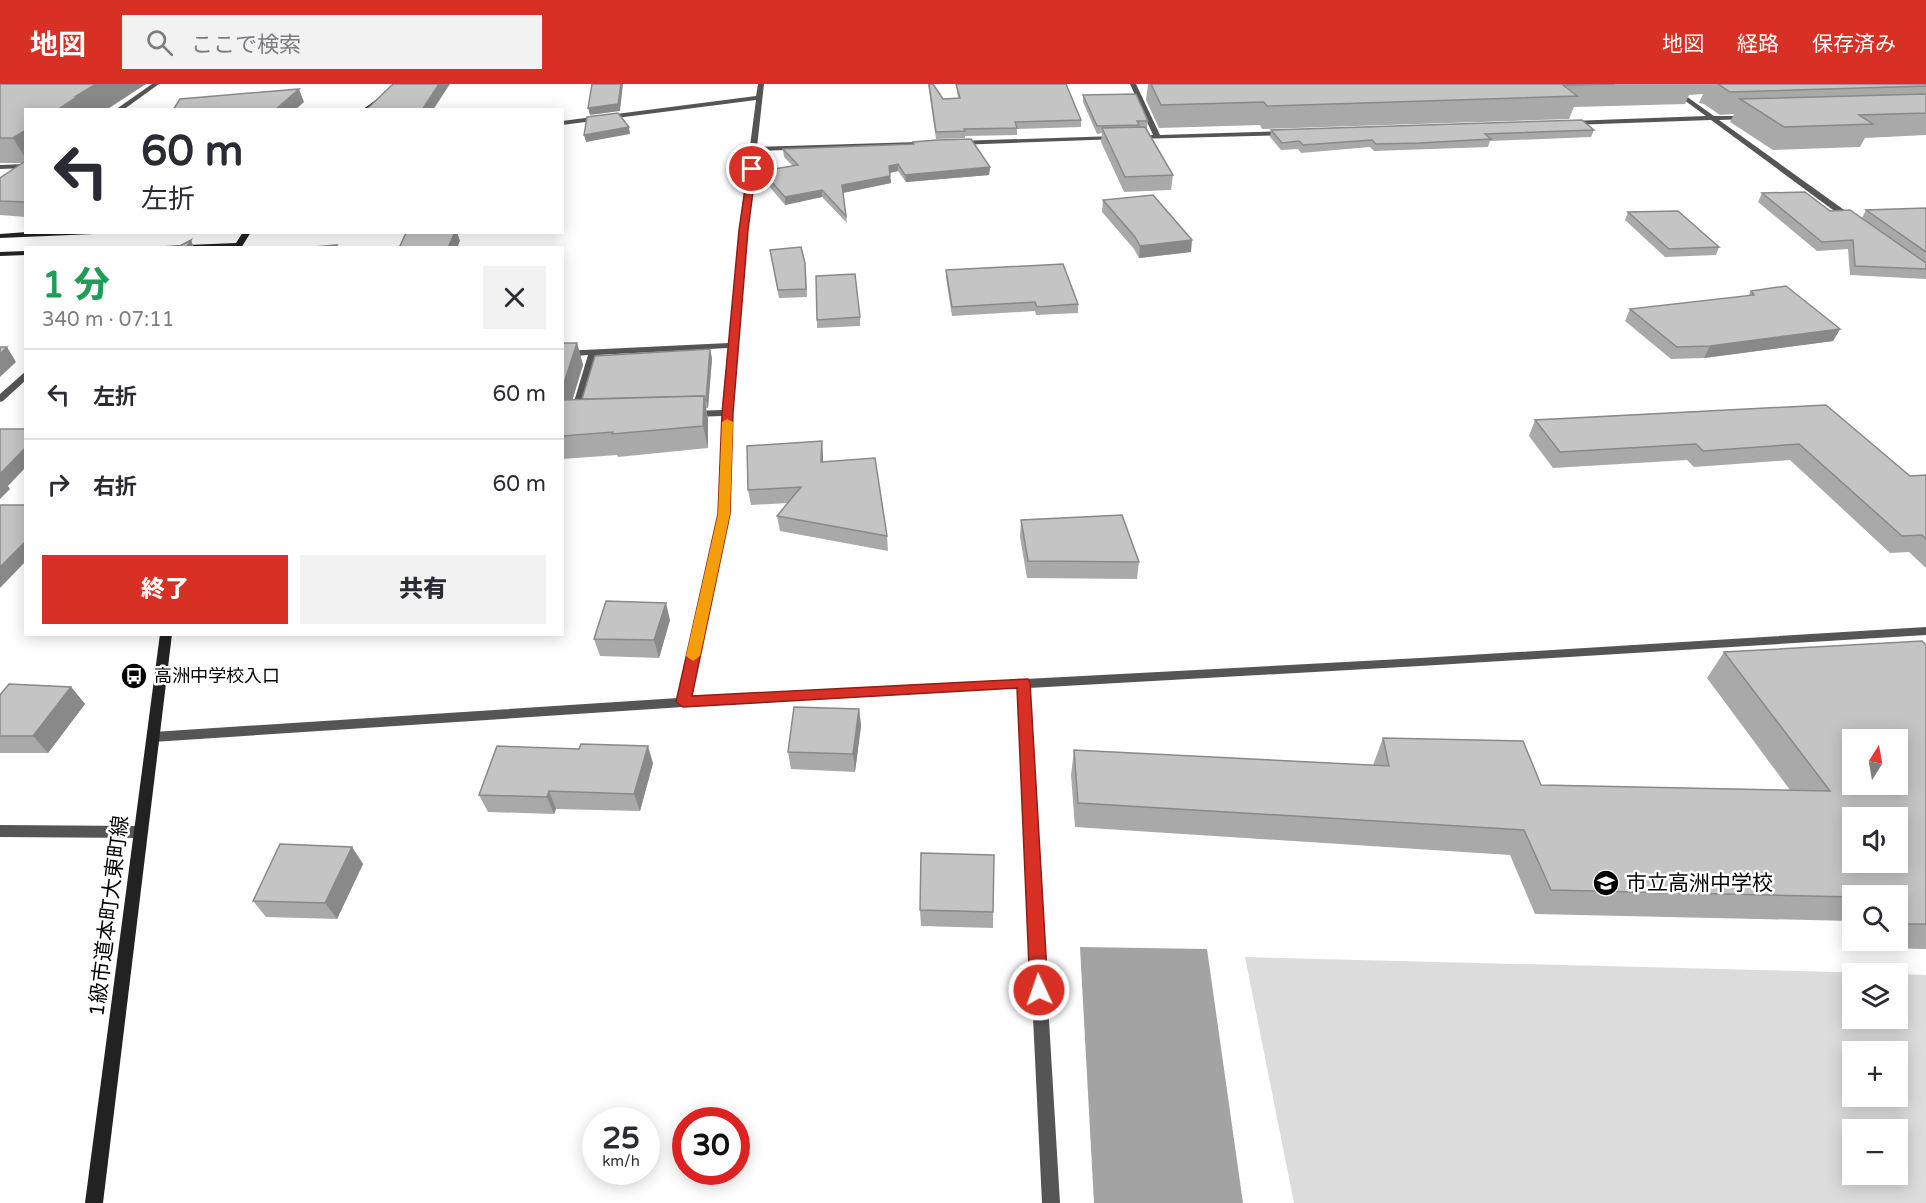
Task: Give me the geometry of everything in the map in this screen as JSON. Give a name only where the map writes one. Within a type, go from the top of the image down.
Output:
[{"type":"street","points":[[121,108],[156,84]]},
{"type":"street","points":[[368,108],[402,84]]},
{"type":"street","points":[[683,702],[724,514],[728,413],[743,230],[761,84]]},
{"type":"street","points":[[1133,84],[1157,137]]},
{"type":"street","points":[[1665,84],[1861,225]]},
{"type":"street","points":[[564,123],[759,98]]},
{"type":"street","points":[[1685,99],[1696,98]]},
{"type":"street","points":[[1558,124],[1759,117]]},
{"type":"street","points":[[944,143],[1299,132]]},
{"type":"street","points":[[754,149],[932,144]]},
{"type":"street","points":[[0,167],[24,166]]},
{"type":"street","points":[[17,178],[24,173]]},
{"type":"street","points":[[0,236],[46,234]]},
{"type":"street","points":[[0,254],[24,253]]},
{"type":"street","points":[[564,354],[735,345]]},
{"type":"street","points":[[586,419],[574,419],[593,353]]},
{"type":"street","points":[[0,399],[24,376]]},
{"type":"street","points":[[680,415],[728,413]]},
{"type":"street","points":[[153,738],[683,702],[1023,682],[1420,663],[1926,632]]},
{"type":"street","points":[[1899,633],[1913,647]]},
{"type":"street","name":"1級市道本町大東町線","points":[[94,1203],[166,636]]},
{"type":"street","points":[[1023,682],[1051,1203]]},
{"type":"street","points":[[0,831],[140,832]]},
{"type":"shaded area","points":[[1080,947],[1207,949],[1243,1203],[1094,1203]]},
{"type":"shaded area","points":[[1245,957],[1842,972],[1842,1029],[1908,1029],[1908,974],[1926,975],[1926,1203],[1294,1203]]},
{"type":"building","points":[[0,84],[96,84],[60,108],[24,108],[24,131],[13,138],[0,138]]},
{"type":"building","points":[[393,84],[439,84],[423,108],[368,108]]},
{"type":"building","points":[[592,84],[621,84],[618,104],[588,108]]},
{"type":"building","points":[[929,84],[933,84],[943,99],[960,98],[956,84],[1066,84],[1081,120],[1015,122],[1017,128],[936,132]]},
{"type":"building","points":[[1151,84],[1615,84],[1563,85],[1577,96],[1267,106],[1264,102],[1161,105]]},
{"type":"building","points":[[1718,84],[1926,84],[1926,86],[1730,92]]},
{"type":"building","points":[[299,89],[277,108],[174,108],[180,99]]},
{"type":"building","points":[[1136,94],[1148,121],[1137,121],[1139,125],[1097,126],[1083,95]]},
{"type":"building","points":[[1926,94],[1926,113],[1859,115],[1873,124],[1784,127],[1740,99]]},
{"type":"building","points":[[618,113],[629,127],[584,135],[587,117]]},
{"type":"building","points":[[1582,120],[1594,130],[1485,134],[1491,139],[1419,143],[1376,144],[1372,140],[1303,145],[1299,141],[1282,143],[1271,130]]},
{"type":"building","points":[[1145,127],[1173,175],[1125,177],[1102,128]]},
{"type":"building","points":[[971,139],[990,167],[905,175],[898,164],[889,166],[890,176],[842,185],[846,216],[822,190],[785,197],[762,171],[798,165],[783,149],[914,144],[913,142]]},
{"type":"building","points":[[24,162],[24,202],[0,201],[0,178]]},
{"type":"building","points":[[1805,192],[1830,211],[1850,210],[1926,263],[1926,269],[1855,266],[1853,240],[1822,242],[1762,193]]},
{"type":"building","points":[[1153,195],[1192,240],[1140,246],[1103,200]]},
{"type":"building","points":[[1926,208],[1926,252],[1866,210]]},
{"type":"building","points":[[1678,211],[1719,247],[1669,249],[1628,212]]},
{"type":"building","points":[[406,234],[454,234],[449,246],[400,246]]},
{"type":"building","points":[[801,247],[805,263],[806,289],[778,290],[770,250]]},
{"type":"building","points":[[1063,264],[1078,304],[1037,307],[1035,302],[952,307],[946,270]]},
{"type":"building","points":[[855,274],[860,317],[817,320],[816,276]]},
{"type":"building","points":[[1786,286],[1840,329],[1710,346],[1677,347],[1630,309],[1754,295],[1751,291]]},
{"type":"building","points":[[564,343],[577,343],[564,383]]},
{"type":"building","points":[[0,347],[7,347],[0,354]]},
{"type":"building","points":[[710,349],[706,400],[704,396],[582,399],[595,356]]},
{"type":"building","points":[[704,396],[703,426],[564,436],[564,400]]},
{"type":"building","points":[[1826,405],[1910,476],[1926,475],[1926,539],[1922,535],[1902,536],[1799,444],[1703,451],[1696,444],[1560,452],[1535,420]]},
{"type":"building","points":[[0,429],[24,429],[24,449],[0,474]]},
{"type":"building","points":[[822,441],[821,462],[875,458],[887,536],[777,516],[801,487],[748,490],[747,446]]},
{"type":"building","points":[[0,505],[24,505],[24,543],[0,567]]},
{"type":"building","points":[[1122,515],[1139,562],[1028,561],[1021,520]]},
{"type":"building","points":[[606,601],[666,603],[654,640],[594,639]]},
{"type":"building","points":[[1922,641],[1926,645],[1926,924],[1908,924],[1908,885],[1842,885],[1842,897],[1551,890],[1524,830],[1078,803],[1074,750],[1389,766],[1383,738],[1523,741],[1541,785],[1830,791],[1724,652]]},
{"type":"building","points":[[9,684],[71,687],[33,736],[0,736],[0,695]]},
{"type":"building","points":[[794,707],[859,709],[853,754],[788,752]]},
{"type":"building","points":[[581,744],[648,746],[634,794],[549,791],[547,797],[479,795],[497,746],[579,749]]},
{"type":"building","points":[[280,844],[352,847],[325,903],[253,901]]},
{"type":"building","points":[[921,853],[994,855],[993,912],[920,910]]},
{"type":"slow traffic","points":[[693,656],[724,514],[727,422]]},
{"type":"place","name":"高洲中学校入口","points":[[134,676]]},
{"type":"place","name":"市立高洲中学校","points":[[1606,883]]},
{"type":"route","points":[[752,169],[743,230],[728,413],[724,514],[683,702],[1023,682],[1039,990]]}]
